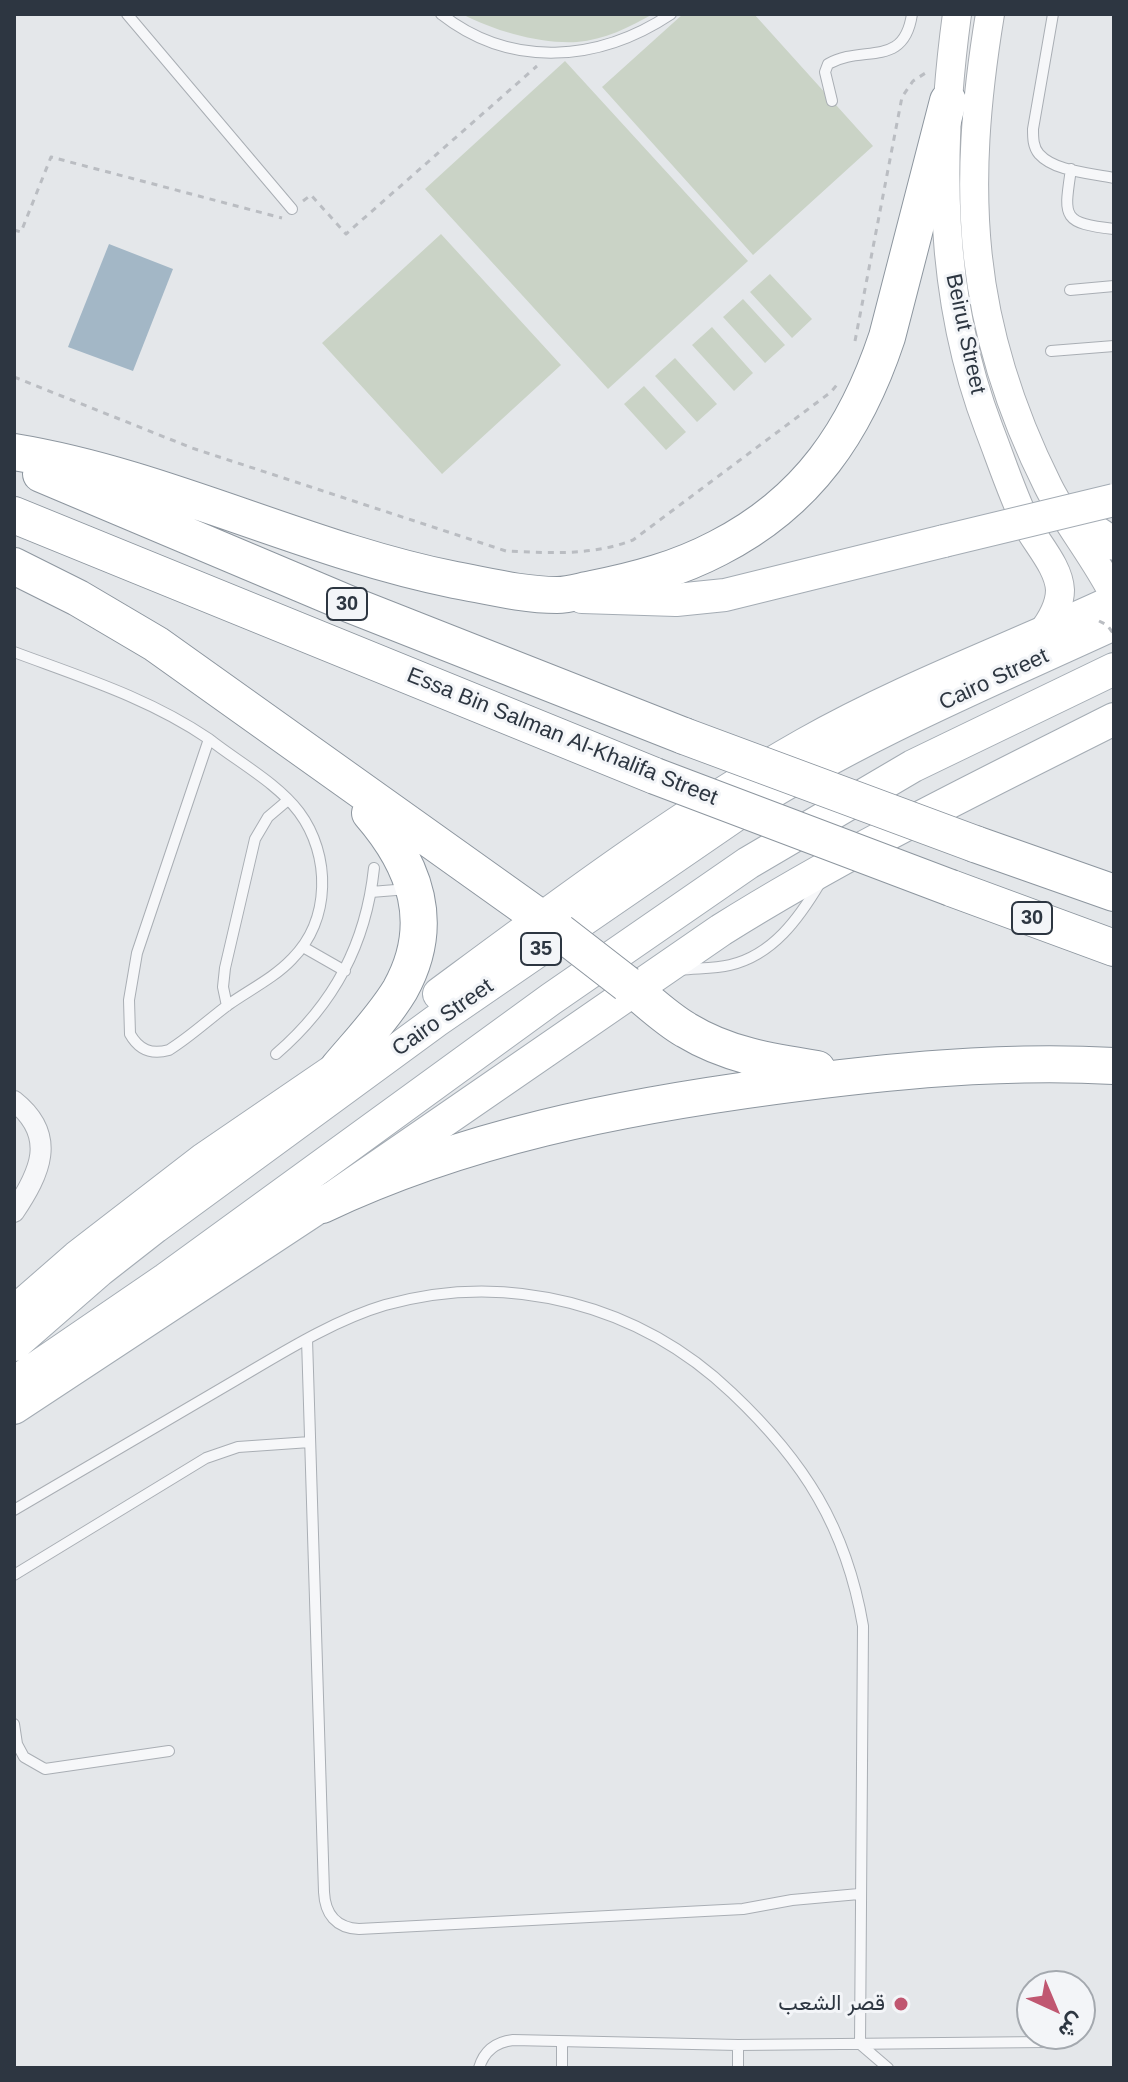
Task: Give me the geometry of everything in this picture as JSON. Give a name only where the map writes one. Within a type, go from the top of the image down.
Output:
[{"type":"highway","points":[[14,452],[126,478],[412,571],[508,590],[559,595],[656,575],[716,549],[771,515],[803,487],[854,418],[880,359],[948,101]]},
{"type":"highway","name":"Essa Bin Salman Al-Khalifa Street","points":[[14,462],[349,604],[684,736],[1114,893]]},
{"type":"highway","name":"Essa Bin Salman Al-Khalifa Street","points":[[14,515],[655,776],[1114,948]]},
{"type":"highway","points":[[14,566],[102,611],[156,644],[551,925],[641,981],[684,1029],[731,1052],[756,1059],[854,1075]]},
{"type":"highway","points":[[337,775],[399,849],[414,888],[418,930],[409,971],[388,1007],[338,1068]]},
{"type":"highway","points":[[322,1205],[438,1157],[561,1122],[688,1097],[854,1075],[970,1065],[1114,1066]]},
{"type":"main road","name":"Beirut Street","points":[[957,14],[948,101],[947,239],[955,299],[979,402],[1015,497],[1059,585],[1058,602],[1041,634]]},
{"type":"main road","name":"Beirut Street","points":[[990,14],[978,100],[973,184],[974,231],[982,291],[1003,379],[1027,440],[1060,508],[1114,595]]},
{"type":"main road","points":[[559,595],[654,601],[725,595],[1114,500]]},
{"type":"main road","points":[[1060,508],[1114,544]]},
{"type":"main road","name":"Cairo Street","points":[[14,1312],[77,1257],[204,1159],[551,925],[673,826],[807,743],[876,707],[1041,634],[1110,620]]},
{"type":"main road","name":"Cairo Street","points":[[14,1345],[155,1227],[436,1021],[743,810],[873,735],[1110,620]]},
{"type":"main road","name":"Cairo Street","points":[[15,1402],[166,1279],[551,999],[748,863],[913,766],[1114,669]]},
{"type":"main road","points":[[15,1402],[322,1205],[641,981],[753,909],[888,832],[1114,719]]},
{"type":"street","points":[[14,1101],[34,1123],[40,1138],[41,1154],[32,1185],[14,1212]]},
{"type":"lane","points":[[441,14],[456,26],[493,45],[546,53],[609,44],[647,30],[671,14]]},
{"type":"lane","points":[[832,101],[825,72],[828,64],[898,46],[908,35],[912,14]]},
{"type":"lane","points":[[1053,14],[1033,129],[1034,146],[1047,161],[1114,178]]},
{"type":"lane","points":[[131,16],[292,209]]},
{"type":"lane","points":[[1071,169],[1065,209],[1069,217],[1114,229]]},
{"type":"lane","points":[[1070,290],[1114,286]]},
{"type":"lane","points":[[1051,351],[1114,346]]},
{"type":"lane","points":[[14,652],[173,715],[209,739],[288,800],[311,832],[322,870],[322,886],[317,918],[303,947],[284,967],[169,1050],[160,1053],[142,1048],[130,1034],[129,1000],[137,953],[209,739]]},
{"type":"lane","points":[[227,1006],[223,987],[225,968],[255,839],[268,817],[288,800]]},
{"type":"lane","points":[[276,1054],[315,1016],[345,971],[362,933],[374,868]]},
{"type":"lane","points":[[371,892],[414,888]]},
{"type":"lane","points":[[303,947],[345,971]]},
{"type":"lane","points":[[14,1510],[307,1339],[381,1306],[426,1295],[463,1292],[535,1295],[570,1301],[636,1325],[694,1361],[748,1407],[796,1462],[830,1516],[858,1596],[863,1626],[860,2044],[888,2068]]},
{"type":"lane","points":[[307,1339],[324,1902],[329,1915],[337,1923],[359,1929],[743,1909],[792,1900],[859,1894]]},
{"type":"lane","points":[[14,1575],[206,1458],[248,1446],[310,1442]]},
{"type":"lane","points":[[14,1724],[17,1744],[24,1757],[45,1769],[169,1751]]},
{"type":"lane","points":[[479,2068],[485,2055],[504,2041],[738,2045],[1016,2042]]},
{"type":"lane","points":[[562,2042],[562,2068]]},
{"type":"lane","points":[[738,2045],[738,2068]]},
{"type":"path","points":[[853,354],[902,97],[913,81],[926,72],[951,63]]},
{"type":"path","points":[[14,377],[192,448],[506,551],[559,553],[614,547],[633,540],[831,392],[844,375]]},
{"type":"shaded area","points":[[462,14],[653,14],[607,36],[563,42],[518,35]]},
{"type":"shaded area","points":[[683,14],[754,14],[873,146],[753,255],[602,87]]},
{"type":"shaded area","points":[[565,61],[748,261],[608,389],[425,189]]},
{"type":"shaded area","points":[[441,234],[561,365],[442,474],[322,343]]},
{"type":"shaded area","points":[[770,274],[812,319],[792,338],[750,292]]},
{"type":"shaded area","points":[[743,299],[785,345],[765,363],[723,317]]},
{"type":"shaded area","points":[[712,327],[753,373],[734,391],[692,345]]},
{"type":"shaded area","points":[[675,358],[717,404],[697,422],[655,376]]},
{"type":"shaded area","points":[[644,386],[686,432],[666,450],[624,404]]},
{"type":"water","points":[[109,244],[173,269],[133,371],[68,347]]},
{"type":"place","name":"قصر الشعب","points":[[901,2004]]}]
